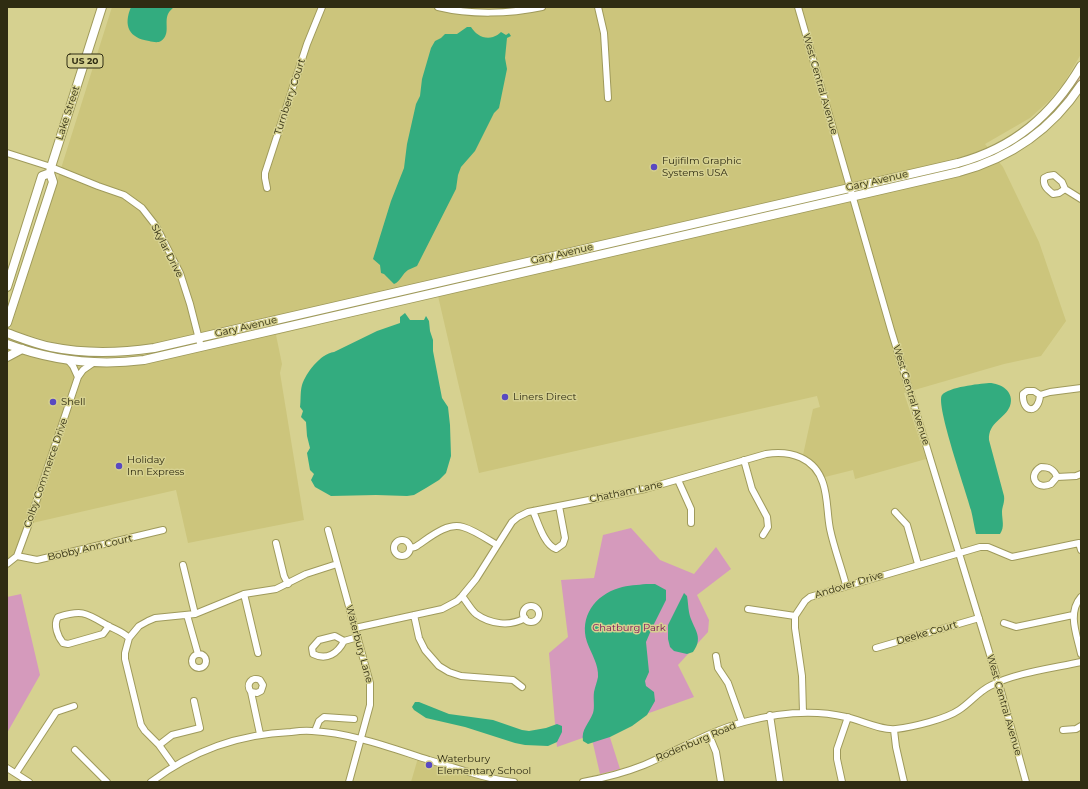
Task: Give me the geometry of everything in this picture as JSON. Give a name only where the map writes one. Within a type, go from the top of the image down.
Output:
[{"type":"main road","name":"Lake Street","points":[[7,323],[53,182],[50,170],[102,7]]},
{"type":"main road","name":"Gary Avenue","points":[[7,333],[50,347],[74,351],[132,351],[154,348],[963,162],[1002,146],[1025,131],[1046,114],[1063,94],[1081,66]]},
{"type":"main road","name":"Gary Avenue","points":[[7,344],[68,360],[93,363],[144,360],[968,170],[1005,155],[1028,141],[1048,125],[1066,106],[1081,85]]},
{"type":"main road","name":"Lake Street","points":[[7,287],[42,176],[50,170]]},
{"type":"main road","points":[[7,357],[22,349]]},
{"type":"street","name":"Turnberry Court","points":[[267,188],[265,173],[307,44],[322,7]]},
{"type":"street","points":[[438,7],[489,13],[519,11],[542,7]]},
{"type":"street","points":[[598,7],[605,44],[608,98]]},
{"type":"street","name":"West Central Avenue","points":[[798,7],[891,330],[979,618],[1026,782]]},
{"type":"street","name":"Skylar Drive","points":[[7,153],[50,170],[124,195],[142,208],[156,226],[180,273],[201,347]]},
{"type":"street","points":[[1065,189],[1081,199]]},
{"type":"street","points":[[68,360],[73,366],[78,378]]},
{"type":"street","name":"Colby Commerce Drive","points":[[17,556],[78,378],[83,370],[93,363]]},
{"type":"street","points":[[1040,395],[1050,392],[1081,388]]},
{"type":"street","name":"Chatham Lane","points":[[355,628],[442,609],[462,596],[476,578],[512,522],[523,514],[632,491],[678,480],[766,454],[784,452],[793,454],[808,461],[814,467],[823,482],[830,530],[846,585]]},
{"type":"street","points":[[744,460],[752,490],[767,517],[768,527],[763,535]]},
{"type":"street","points":[[1057,477],[1076,476],[1081,474]]},
{"type":"street","points":[[678,480],[691,509],[691,523]]},
{"type":"street","points":[[533,511],[547,542],[552,548],[556,549],[564,544],[565,538],[559,506]]},
{"type":"street","points":[[895,512],[907,525],[918,564]]},
{"type":"street","points":[[410,548],[415,547],[442,530],[455,527],[464,527],[497,545]]},
{"type":"street","name":"Bobby Ann Court","points":[[17,556],[37,560],[163,530]]},
{"type":"street","name":"Waterbury Lane","points":[[328,530],[368,670],[371,693],[370,705],[349,782]]},
{"type":"street","points":[[276,543],[284,576],[288,584]]},
{"type":"street","name":"Andover Drive","points":[[795,616],[810,596],[959,552],[986,547],[1012,557],[1080,547]]},
{"type":"street","points":[[7,564],[17,556]]},
{"type":"street","points":[[174,766],[159,745],[145,731],[140,721],[125,659],[126,647],[129,638],[141,624],[155,618],[195,614],[244,594],[266,591],[288,584],[306,574],[337,564]]},
{"type":"street","points":[[183,565],[195,614]]},
{"type":"street","points":[[244,594],[258,653]]},
{"type":"street","points":[[462,596],[476,613],[494,622],[519,622],[525,618]]},
{"type":"street","points":[[1081,597],[1076,602],[1073,615],[1081,654]]},
{"type":"street","points":[[748,609],[795,616],[795,628],[802,676],[803,713]]},
{"type":"street","points":[[109,626],[103,634],[68,644],[63,643],[59,638],[55,625],[58,617],[79,612],[86,613],[125,634],[129,638]]},
{"type":"street","points":[[187,615],[198,654]]},
{"type":"street","points":[[414,615],[419,638],[424,650],[439,666],[449,672],[461,676],[512,680],[522,687]]},
{"type":"street","points":[[1004,623],[1016,627],[1073,615]]},
{"type":"street","name":"Deeke Court","points":[[876,648],[979,618]]},
{"type":"street","points":[[344,641],[335,636],[319,640],[312,648],[313,654],[326,657],[337,652],[344,641],[358,637]]},
{"type":"street","points":[[716,656],[718,668],[728,683],[742,722]]},
{"type":"street","name":"Rodenburg Road","points":[[583,782],[610,780],[709,735],[742,722],[770,715],[830,713],[848,717],[874,726],[894,730],[942,718],[951,714],[966,705],[976,695],[989,686],[998,682],[1017,676],[1081,662]]},
{"type":"street","points":[[251,692],[260,734]]},
{"type":"street","points":[[159,745],[172,735],[200,728],[194,701]]},
{"type":"street","points":[[16,774],[56,712],[74,706]]},
{"type":"street","points":[[770,715],[780,782]]},
{"type":"street","points":[[315,731],[319,721],[324,717],[354,719]]},
{"type":"street","points":[[842,782],[837,759],[838,749],[848,717]]},
{"type":"street","points":[[1063,730],[1076,729],[1081,726]]},
{"type":"street","points":[[894,730],[896,747],[904,782]]},
{"type":"street","points":[[151,782],[174,766],[211,748],[232,741],[260,734],[315,731],[361,739],[472,772],[514,782]]},
{"type":"street","points":[[709,735],[716,752],[721,782]]},
{"type":"street","points":[[75,750],[107,782]]},
{"type":"street","points":[[7,768],[29,782]]},
{"type":"shaded area","points":[[112,7],[1081,7],[1081,54],[1064,83],[1049,101],[1030,118],[985,144],[1003,167],[1039,242],[1066,321],[1041,356],[1004,364],[904,393],[926,459],[855,479],[853,470],[825,477],[818,466],[803,455],[813,409],[820,407],[817,396],[479,473],[438,296],[276,335],[282,364],[280,373],[304,520],[188,543],[176,490],[28,524],[16,555],[7,563],[7,352],[147,362],[144,346],[106,349],[65,346],[10,330]]},
{"type":"shaded area","points":[[131,7],[174,7],[167,17],[166,35],[160,42],[142,39],[132,34],[128,25]]},
{"type":"shaded area","points":[[467,27],[471,27],[477,34],[486,38],[494,37],[501,32],[506,35],[509,33],[511,36],[507,38],[505,58],[507,69],[499,108],[494,113],[475,151],[461,167],[456,189],[417,266],[408,270],[398,282],[394,284],[381,273],[380,265],[373,259],[391,201],[404,168],[407,144],[416,104],[420,96],[422,79],[431,48],[435,41],[445,34],[457,34]]},
{"type":"shaded area","points":[[405,313],[410,320],[424,320],[426,316],[429,321],[442,398],[448,407],[451,456],[446,473],[439,480],[414,495],[331,496],[315,487],[311,480],[314,474],[310,470],[307,453],[310,448],[306,422],[301,417],[303,411],[300,407],[302,385],[310,370],[324,356],[377,331],[400,323],[400,317]]},
{"type":"shaded area","points":[[994,383],[1006,389],[1011,396],[1008,410],[994,425],[989,434],[989,440],[1004,496],[1002,512],[1003,526],[1000,534],[976,534],[971,510],[952,450],[941,402],[942,395],[951,390],[964,386]]},
{"type":"shaded area","points":[[655,584],[666,590],[666,600],[646,642],[649,672],[645,681],[646,686],[654,692],[655,701],[647,715],[632,726],[610,737],[588,744],[583,741],[583,733],[594,711],[594,692],[598,673],[585,633],[587,616],[596,602],[610,591],[626,586]]},
{"type":"shaded area","points":[[684,593],[687,596],[689,612],[698,637],[698,641],[693,652],[687,654],[674,651],[670,647],[668,639],[668,625]]},
{"type":"shaded area","points":[[415,702],[419,702],[449,714],[493,720],[522,730],[529,731],[546,728],[557,724],[562,726],[562,732],[557,742],[548,746],[515,743],[465,727],[426,718],[414,710],[412,707]]},
{"type":"shaded area","name":"Waterbury Elementary School","points":[[418,758],[503,782],[411,782]]},
{"type":"green space","points":[[1081,72],[1081,76],[1066,100],[1041,127],[1011,148],[970,166],[919,177],[964,165],[1024,136],[1037,126],[1058,105],[1070,90]]},
{"type":"green space","points":[[442,285],[442,288],[227,337],[265,326]]},
{"type":"green space","name":"Chatburg Park","points":[[631,528],[660,560],[694,574],[716,547],[731,569],[697,595],[709,620],[708,632],[678,665],[694,697],[607,728],[620,769],[600,774],[591,735],[557,747],[549,653],[568,637],[561,580],[594,578],[603,535]]},
{"type":"green space","points":[[21,594],[40,675],[7,733],[7,597]]},
{"type":"place","name":"Fujifilm Graphic Systems USA","points":[[654,167]]},
{"type":"place","name":"Liners Direct","points":[[505,397]]},
{"type":"place","name":"Shell","points":[[53,402]]},
{"type":"place","name":"Holiday Inn Express","points":[[119,466]]},
{"type":"place","name":"Waterbury Elementary School","points":[[429,765]]}]
